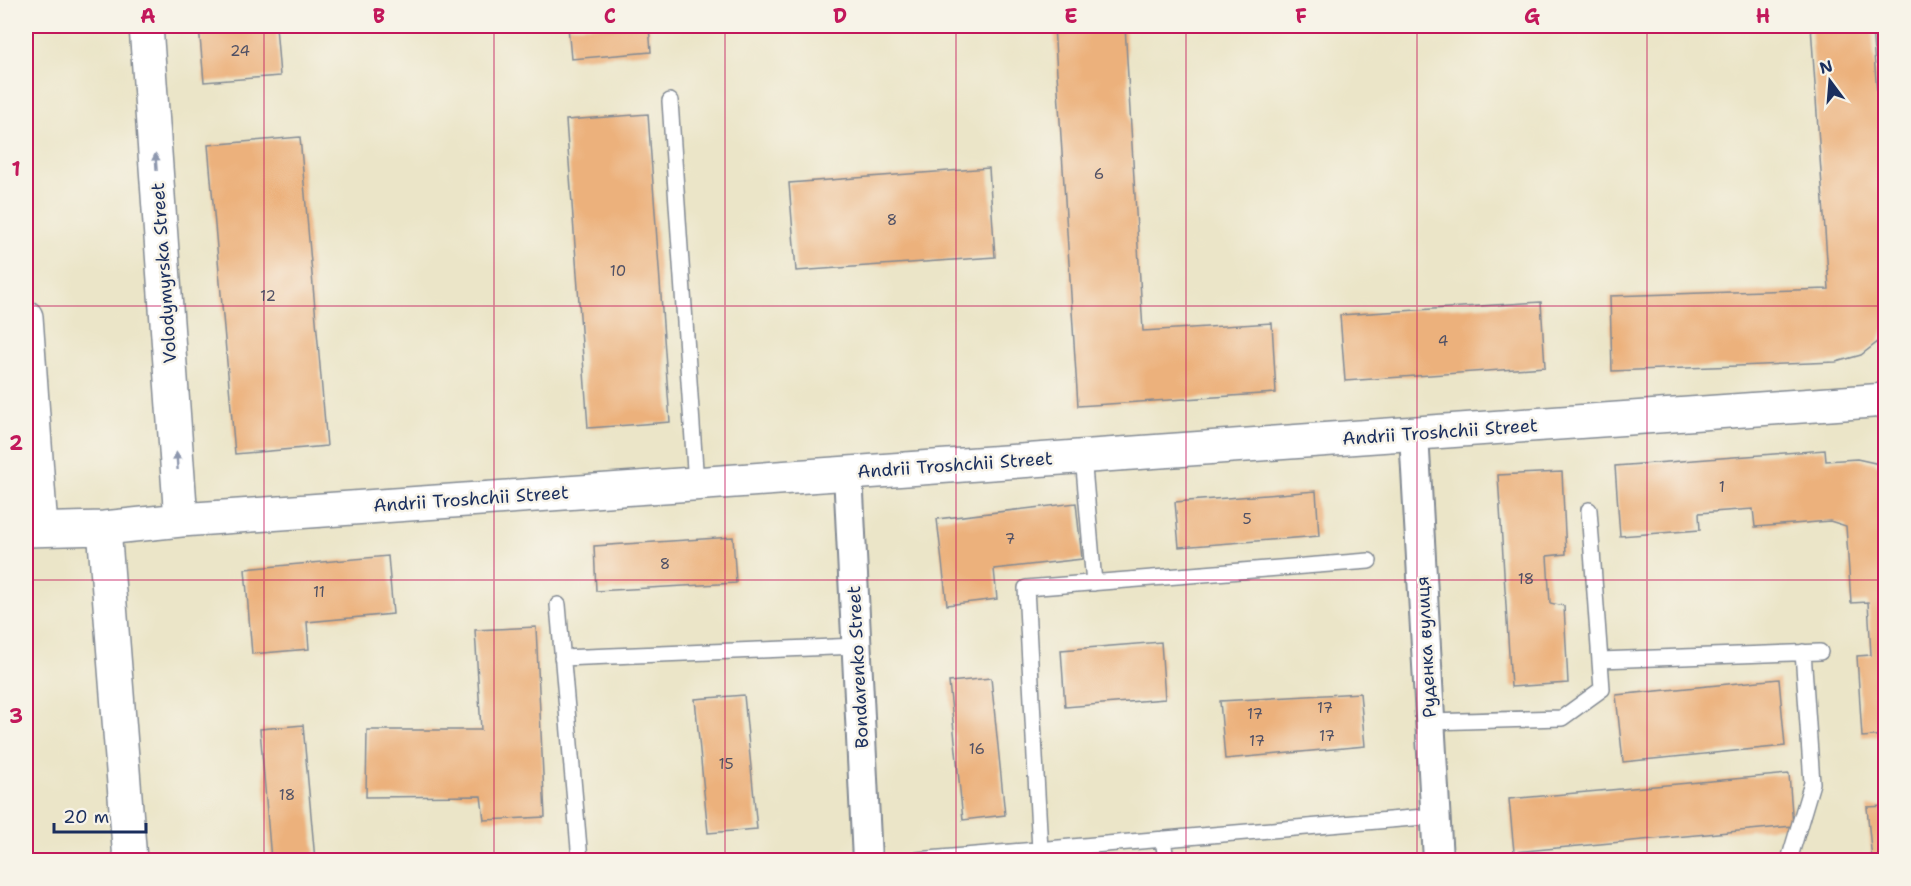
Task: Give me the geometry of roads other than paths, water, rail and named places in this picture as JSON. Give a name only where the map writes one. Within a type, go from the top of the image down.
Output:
[{"type":"street","name":"Volodymyrska Street","points":[[146,26],[181,520]]},
{"type":"street","points":[[26,317],[33,530]]},
{"type":"street","name":"Andrii Troshchii Street","points":[[33,530],[104,528],[181,520],[696,483],[1886,400]]},
{"type":"street","name":"Руденка вулиця","points":[[1414,434],[1438,861]]},
{"type":"street","name":"Bondarenko Street","points":[[848,473],[867,861]]},
{"type":"street","points":[[104,528],[130,861]]},
{"type":"lane","points":[[670,101],[696,483]]},
{"type":"lane","points":[[1083,456],[1094,583]]},
{"type":"lane","points":[[1430,722],[1562,718],[1602,689],[1589,510]]},
{"type":"lane","points":[[1040,850],[1026,588],[1369,561]]},
{"type":"lane","points":[[558,605],[580,861]]},
{"type":"lane","points":[[562,658],[857,646]]},
{"type":"lane","points":[[1790,861],[1812,783],[1803,652]]},
{"type":"lane","points":[[1600,660],[1820,652]]},
{"type":"lane","points":[[917,861],[1436,816]]},
{"type":"lane","points":[[1163,839],[1166,861]]}]
